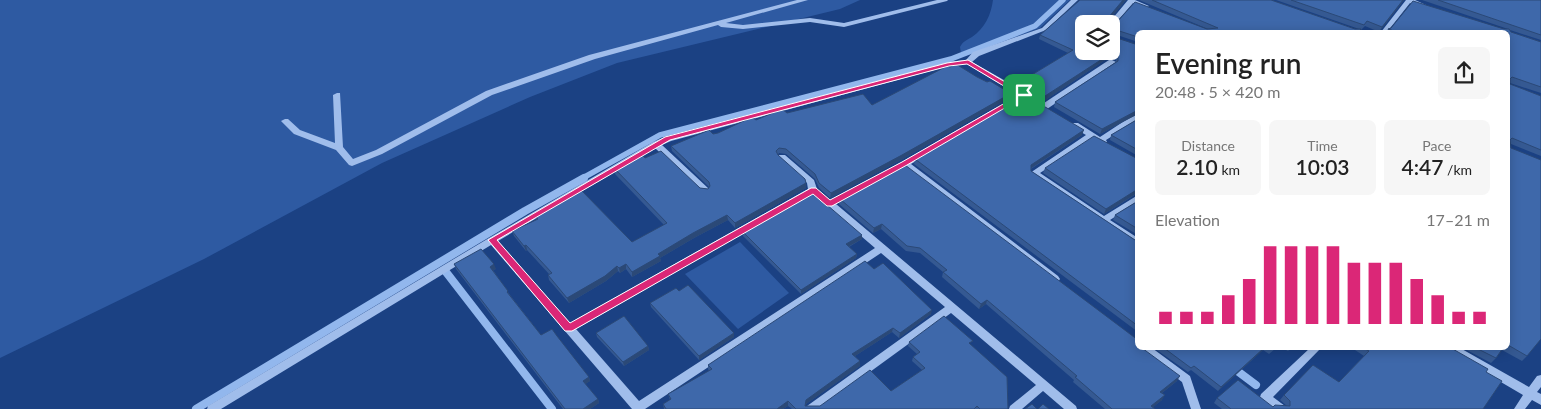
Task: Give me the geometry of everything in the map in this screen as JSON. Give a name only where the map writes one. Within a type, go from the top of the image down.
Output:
[{"type":"street","points":[[285,121],[298,132],[339,148],[352,163],[379,152],[489,93],[592,57],[805,0]]},
{"type":"street","points":[[716,25],[743,27],[810,20],[844,24],[945,0]]},
{"type":"street","points":[[968,62],[976,54],[1044,29],[1075,0]]},
{"type":"street","points":[[1119,15],[1132,0],[1157,11]]},
{"type":"street","points":[[1386,30],[1409,0],[1427,6]]},
{"type":"street","points":[[212,409],[492,240],[656,144],[668,139],[949,64],[968,62],[1052,112]]},
{"type":"street","points":[[1044,107],[1112,62]]},
{"type":"street","points":[[337,95],[339,148]]},
{"type":"street","points":[[830,204],[1024,95]]},
{"type":"street","points":[[1135,118],[1100,140],[1034,173],[1135,241]]},
{"type":"street","points":[[1068,121],[1100,140]]},
{"type":"street","points":[[656,144],[705,190]]},
{"type":"street","points":[[782,157],[811,182],[813,190],[1072,409]]},
{"type":"street","points":[[904,164],[1060,282]]},
{"type":"street","points":[[569,328],[813,190]]},
{"type":"street","points":[[1105,219],[1135,200]]},
{"type":"street","points":[[492,240],[639,408],[882,248]]},
{"type":"street","points":[[811,409],[952,307]]},
{"type":"street","points":[[1148,350],[1186,379],[1196,409]]},
{"type":"street","points":[[1281,409],[1265,397],[1314,350]]},
{"type":"street","points":[[1455,350],[1541,400]]},
{"type":"street","points":[[1519,409],[1541,378]]},
{"type":"street","points":[[1014,409],[1044,385]]},
{"type":"shaded area","points":[[0,0],[860,0],[840,9],[617,63],[530,97],[382,163],[204,259],[0,358]]},
{"type":"shaded area","points":[[993,0],[1070,0],[1040,28],[965,56],[961,53],[960,47],[984,25],[991,11]]},
{"type":"shaded area","points":[[740,242],[789,293],[738,329],[685,274]]},
{"type":"building","points":[[1080,0],[1123,0],[1110,15],[1075,15],[1075,60],[1101,60],[1045,96],[1020,82],[1073,50],[1040,35]]},
{"type":"building","points":[[1152,0],[1271,0],[1355,29],[1361,29],[1135,30],[1135,36],[1120,31],[1120,19],[1135,2],[1207,29],[1218,28]]},
{"type":"building","points":[[1291,0],[1403,0],[1382,27],[1367,21],[1364,25]]},
{"type":"building","points":[[1438,0],[1541,0],[1541,35]]},
{"type":"building","points":[[1413,1],[1510,30],[1388,29],[1391,28]]},
{"type":"building","points":[[1510,30],[1541,42],[1541,87],[1512,77],[1510,79]]},
{"type":"building","points":[[1120,39],[1135,44],[1135,112],[1102,129],[1055,102],[1120,60]]},
{"type":"building","points":[[956,64],[977,77],[987,82],[990,81],[1005,90],[1011,87],[1017,90],[831,193],[819,183],[815,174],[786,149],[779,148],[776,151],[778,155],[805,179],[806,183],[735,223],[727,215],[658,254],[660,256],[632,272],[626,264],[619,268],[617,266],[605,276],[567,298],[548,275],[552,273],[526,245],[524,246],[512,231],[538,219],[535,216],[580,189],[632,242],[667,223],[615,169],[637,156],[642,155],[645,158],[661,151],[700,188],[708,189],[710,186],[709,182],[671,146],[709,130],[713,134],[718,133],[752,117],[756,120],[782,109],[787,113],[863,94],[872,105],[947,66],[950,67]]},
{"type":"building","points":[[1510,84],[1541,96],[1541,150],[1512,138],[1510,140]]},
{"type":"building","points":[[1025,95],[1084,130],[1031,165],[1031,171],[1135,240],[1135,324],[915,159]]},
{"type":"building","points":[[1135,121],[1135,148],[1111,135]]},
{"type":"building","points":[[1094,136],[1135,157],[1135,191],[1106,209],[1045,168]]},
{"type":"building","points":[[1510,140],[1511,148],[1541,160],[1541,339],[1527,356],[1510,346]]},
{"type":"building","points":[[905,165],[1135,338],[1135,350],[1145,350],[1180,376],[1160,392],[1165,395],[1151,406],[1155,409],[1112,409],[1075,377],[1077,376],[987,300],[981,304],[943,272],[947,270],[920,248],[907,246],[882,224],[874,228],[840,199]]},
{"type":"building","points":[[812,192],[862,235],[846,244],[857,254],[801,290],[743,232]]},
{"type":"building","points":[[1135,203],[1135,227],[1115,215]]},
{"type":"building","points":[[481,249],[494,264],[490,267],[507,292],[541,335],[552,329],[589,377],[583,381],[598,399],[583,409],[565,409],[454,264]]},
{"type":"building","points":[[865,261],[874,269],[883,263],[932,310],[900,333],[893,328],[852,354],[860,361],[806,400],[805,406],[820,406],[870,370],[891,391],[925,368],[913,357],[920,352],[909,342],[944,316],[973,341],[969,343],[1007,377],[1008,409],[980,409],[977,406],[974,409],[796,409],[788,401],[777,409],[666,409],[663,404],[671,399],[668,394],[712,369],[708,365]]},
{"type":"building","points":[[688,285],[734,333],[699,356],[650,303],[676,288],[679,291]]},
{"type":"building","points":[[624,316],[648,346],[623,362],[596,333]]},
{"type":"building","points":[[1167,350],[1262,350],[1221,387],[1194,366],[1191,368]]},
{"type":"building","points":[[1367,350],[1455,350],[1488,369],[1486,372],[1502,381],[1483,409],[1231,409],[1217,398],[1238,380],[1273,407],[1275,405],[1290,406],[1290,401],[1284,395],[1313,365],[1339,382],[1369,351]]},
{"type":"building","points":[[1480,350],[1502,350],[1496,358]]},
{"type":"building","points":[[1032,404],[1037,409],[1025,409]]},
{"type":"building","points":[[1043,404],[1049,409],[1038,409]]},
{"type":"waterway","points":[[581,179],[660,135],[951,59],[1035,26],[1063,0]]},
{"type":"waterway","points":[[196,409],[525,211],[584,178]]},
{"type":"waterway","points":[[446,272],[552,409]]},
{"type":"waterway","points":[[1232,367],[1256,385]]},
{"type":"route","points":[[968,62],[1024,95],[830,204],[813,190],[569,328],[492,240],[656,144],[668,139],[949,64],[968,62]]}]
